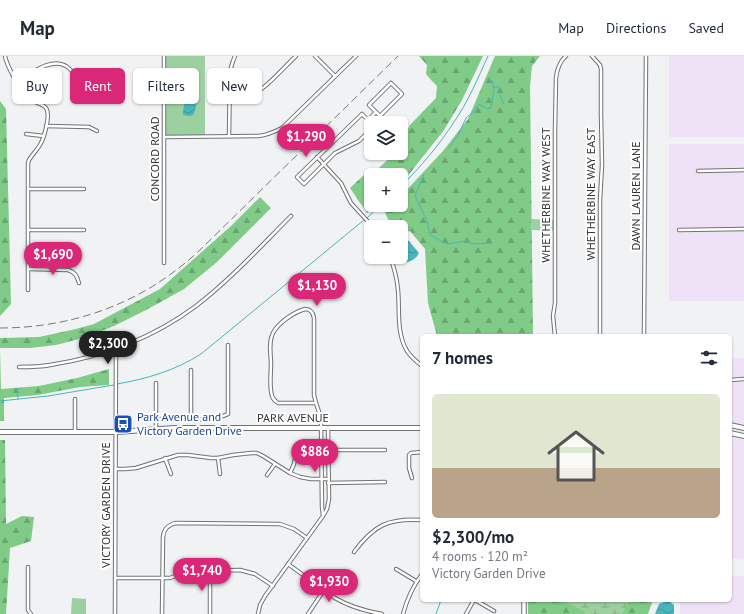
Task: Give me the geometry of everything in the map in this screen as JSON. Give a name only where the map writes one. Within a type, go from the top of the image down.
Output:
[{"type":"main road","points":[[732,426],[744,428]]},
{"type":"main road","name":"PARK AVENUE","points":[[0,432],[116,432],[175,428],[420,428]]},
{"type":"main road","points":[[732,433],[744,436]]},
{"type":"street","points":[[5,56],[12,72]]},
{"type":"street","name":"CONCORD ROAD","points":[[164,56],[164,263]]},
{"type":"street","points":[[231,68],[235,56]]},
{"type":"street","points":[[262,88],[296,56]]},
{"type":"street","points":[[315,56],[335,76]]},
{"type":"street","points":[[164,137],[266,136],[274,133],[282,128],[356,56]]},
{"type":"street","name":"WHETHERBINE WAY WEST","points":[[555,334],[553,316],[555,303],[556,73],[559,64],[566,56]]},
{"type":"street","name":"WHETHERBINE WAY EAST","points":[[592,56],[601,69],[602,165],[599,254],[600,334]]},
{"type":"street","name":"DAWN LAUREN LANE","points":[[644,334],[646,56]]},
{"type":"street","points":[[40,68],[49,64],[58,63],[70,69]]},
{"type":"street","points":[[391,84],[402,94],[380,116],[376,112],[369,105],[391,84]]},
{"type":"street","points":[[28,290],[28,167],[29,160],[44,136],[48,115],[46,108],[39,104]]},
{"type":"street","points":[[229,104],[229,136]]},
{"type":"street","points":[[372,116],[376,112]]},
{"type":"street","points":[[364,116],[362,114],[298,177],[304,184],[335,153],[359,141],[364,136]]},
{"type":"street","points":[[46,126],[89,127],[97,131]]},
{"type":"street","points":[[26,134],[44,136]]},
{"type":"street","points":[[317,157],[341,183],[352,203],[367,220]]},
{"type":"street","points":[[698,171],[744,170]]},
{"type":"street","points":[[29,189],[84,189]]},
{"type":"street","points":[[19,367],[48,365],[93,356],[133,342],[169,324],[195,307],[216,290],[291,216]]},
{"type":"street","points":[[679,230],[744,229]]},
{"type":"street","points":[[28,230],[84,230]]},
{"type":"street","points":[[394,264],[398,288],[399,327],[402,341],[409,354],[420,364]]},
{"type":"street","points":[[28,269],[72,271],[79,283]]},
{"type":"street","points":[[316,403],[278,403],[272,398],[271,394],[270,348],[272,334],[281,322],[305,309],[311,311],[314,318],[314,395],[320,412],[322,429],[323,516]]},
{"type":"street","points":[[156,419],[206,419],[228,414],[228,345]]},
{"type":"street","name":"VICTORY GARDEN DRIVE","points":[[115,614],[116,349]]},
{"type":"street","points":[[191,370],[191,419]]},
{"type":"street","points":[[732,380],[744,380]]},
{"type":"street","points":[[156,383],[156,429]]},
{"type":"street","points":[[75,399],[75,432]]},
{"type":"street","points":[[258,614],[260,605],[265,596],[327,509],[328,429]]},
{"type":"street","points":[[328,450],[385,450]]},
{"type":"street","points":[[412,478],[409,468],[409,455],[410,453],[420,452]]},
{"type":"street","points":[[116,469],[136,468],[178,455],[218,458],[251,453],[263,456],[290,473],[304,479],[385,482]]},
{"type":"street","points":[[166,458],[171,474]]},
{"type":"street","points":[[218,458],[220,474]]},
{"type":"street","points":[[290,473],[295,459]]},
{"type":"street","points":[[267,475],[275,464]]},
{"type":"street","points":[[322,468],[328,469]]},
{"type":"street","points":[[354,552],[364,539],[379,527],[397,521],[420,520]]},
{"type":"street","points":[[162,614],[163,537],[166,528],[170,525],[175,523],[280,524],[294,529],[307,538]]},
{"type":"street","points":[[288,564],[335,598],[352,607],[368,612],[382,614]]},
{"type":"street","points":[[28,567],[28,610],[31,614]]},
{"type":"street","points":[[115,578],[170,578],[186,572],[194,571],[240,570],[259,577],[272,586]]},
{"type":"street","points":[[396,570],[416,581]]},
{"type":"street","points":[[210,571],[210,614]]},
{"type":"street","points":[[403,614],[408,597],[420,576]]},
{"type":"street","points":[[308,614],[324,590]]},
{"type":"street","points":[[466,614],[474,602]]},
{"type":"street","points":[[478,602],[494,611]]},
{"type":"street","points":[[524,602],[524,614]]},
{"type":"shaded area","points":[[669,56],[744,56],[744,137],[669,137]]},
{"type":"shaded area","points":[[669,144],[744,144],[744,301],[669,301]]},
{"type":"shaded area","points":[[732,358],[744,358],[744,377],[732,377]]},
{"type":"shaded area","points":[[732,382],[744,382],[744,425],[732,422]]},
{"type":"shaded area","points":[[732,437],[744,440],[744,559],[732,558]]},
{"type":"shaded area","points":[[732,576],[744,576],[744,614],[680,614],[680,602],[732,602]]},
{"type":"green space","points":[[165,56],[205,56],[205,136],[165,136],[165,104],[199,104],[199,68],[165,68]]},
{"type":"green space","points":[[419,56],[483,56],[462,100],[444,130],[410,173],[408,175],[408,168],[379,168],[388,160],[408,160],[408,129],[436,98],[437,86],[426,74],[427,65]]},
{"type":"green space","points":[[495,56],[540,56],[532,66],[530,86],[533,334],[436,334],[428,303],[425,249],[410,231],[408,231],[408,220],[388,220],[385,213],[408,212],[408,188],[443,151],[468,119]]},
{"type":"green space","points":[[0,101],[6,109],[11,304],[0,316]]},
{"type":"green space","points":[[364,175],[364,209],[350,188]]},
{"type":"green space","points":[[260,197],[271,208],[217,262],[184,289],[148,309],[114,326],[83,338],[56,345],[30,348],[0,348],[0,338],[39,337],[94,324],[160,289],[231,226]]},
{"type":"green space","points":[[532,219],[555,220],[555,231],[532,230]]},
{"type":"green space","points":[[0,348],[1,389],[39,386],[109,369],[109,385],[80,387],[38,395],[4,398],[4,421],[0,421]]},
{"type":"green space","points":[[0,440],[5,440],[6,524],[22,516],[34,517],[31,541],[10,548],[6,614],[0,614]]},
{"type":"green space","points":[[72,598],[86,599],[86,614],[71,614]]},
{"type":"green space","points":[[528,602],[652,602],[648,614],[528,614]]},
{"type":"green space","points":[[564,602],[629,602],[622,614],[585,614],[584,611]]},
{"type":"water","points":[[184,104],[196,104],[193,115],[183,115]]},
{"type":"water","points":[[408,240],[419,253],[408,262]]},
{"type":"water","points":[[670,602],[674,605],[674,614],[655,614],[659,604]]},
{"type":"waterway","points":[[408,179],[429,156],[454,122],[477,81],[488,56]]},
{"type":"waterway","points":[[449,148],[458,135],[466,118],[479,104],[487,109],[491,108],[494,89],[492,81],[487,79]]},
{"type":"waterway","points":[[494,87],[499,87],[499,93],[504,104]]},
{"type":"waterway","points":[[424,174],[415,196],[427,221],[430,235],[447,244],[466,241],[473,244],[492,243]]},
{"type":"waterway","points":[[367,218],[373,212]]},
{"type":"waterway","points":[[117,384],[161,373],[182,365],[201,354],[364,220]]},
{"type":"waterway","points":[[0,401],[48,396],[114,385]]},
{"type":"waterway","points":[[18,399],[17,389],[21,389]]},
{"type":"waterway","points":[[436,614],[440,602]]},
{"type":"railway","points":[[0,328],[24,327],[72,320],[118,304],[140,294],[160,281],[183,265],[198,252],[398,56]]},
{"type":"place","name":"Park Avenue and Victory Garden Drive","points":[[123,424]]}]
